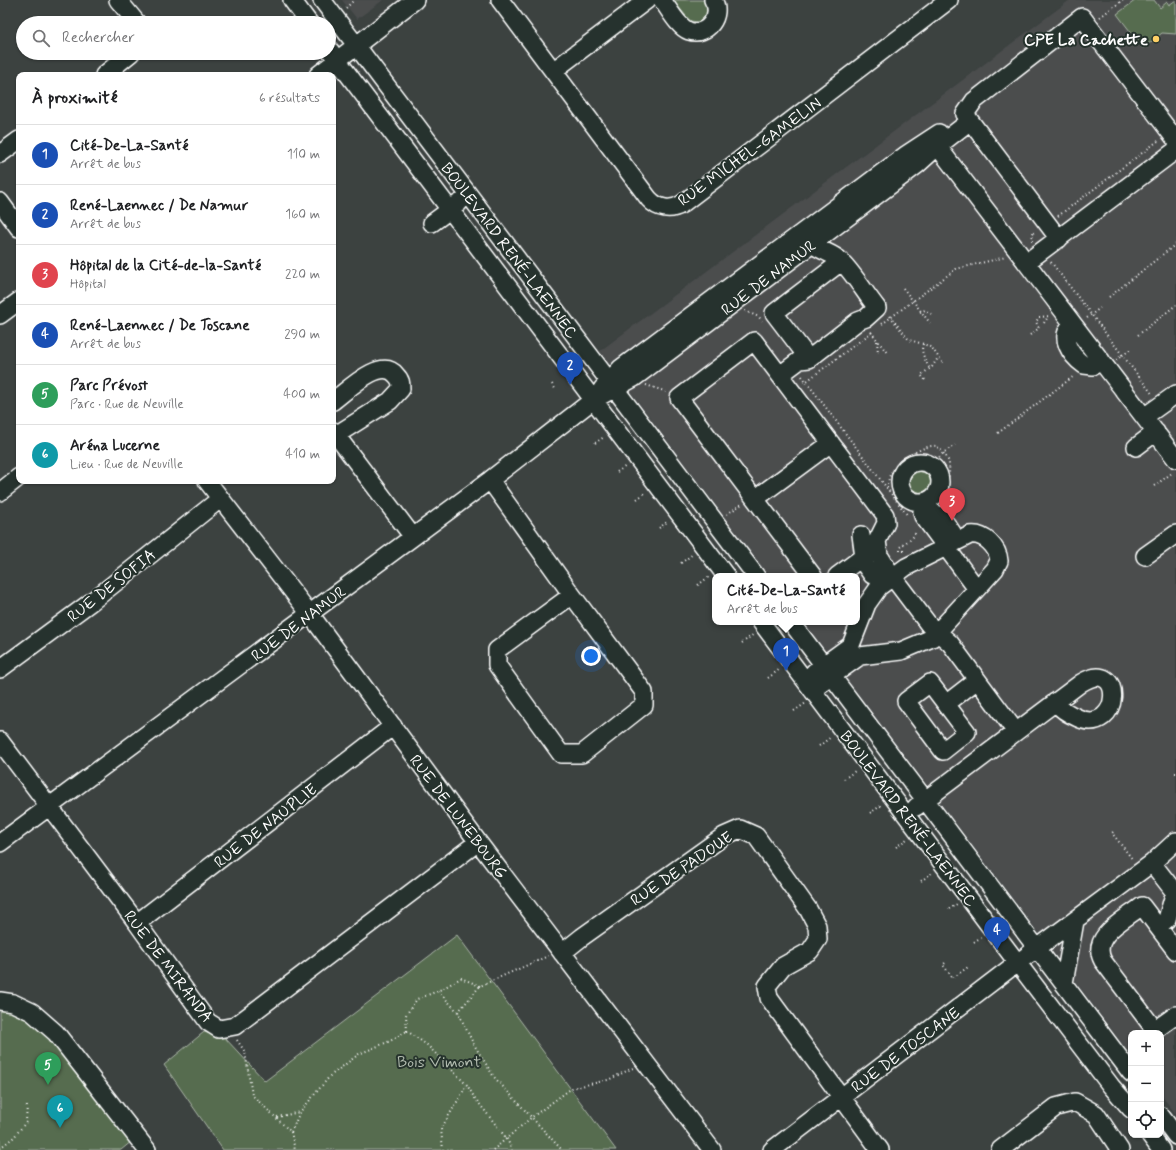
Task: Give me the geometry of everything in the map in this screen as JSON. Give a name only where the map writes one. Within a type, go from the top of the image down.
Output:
[{"type":"street","points":[[118,0],[131,16]]},
{"type":"street","points":[[292,0],[304,16]]},
{"type":"street","name":"BOULEVARD RENÉ-LAENNEC","points":[[322,0],[334,16]]},
{"type":"street","points":[[336,54],[356,45],[415,0]]},
{"type":"street","name":"RUE MICHEL-GAMELIN","points":[[500,0],[652,202],[658,207],[670,208],[682,204],[949,0]]},
{"type":"street","points":[[553,71],[647,0]]},
{"type":"street","points":[[662,0],[684,28],[696,32],[706,28],[716,19],[717,10],[713,0]]},
{"type":"street","name":"RUE DE NAMUR","points":[[0,843],[490,480],[612,384],[630,381],[810,236],[907,154],[935,142],[967,118],[974,101],[1082,17],[1176,140]]},
{"type":"street","name":"BOULEVARD RENÉ-LAENNEC","points":[[336,19],[754,573]]},
{"type":"street","name":"BOULEVARD RENÉ-LAENNEC","points":[[336,59],[593,400],[718,573]]},
{"type":"street","points":[[108,72],[122,60]]},
{"type":"street","points":[[320,72],[329,60]]},
{"type":"street","points":[[967,118],[1059,239]]},
{"type":"street","points":[[0,154],[16,142]]},
{"type":"street","points":[[935,142],[1023,263],[1078,323],[1106,361],[1141,418],[1175,465]]},
{"type":"street","points":[[1023,263],[1053,254],[1059,239],[1176,150]]},
{"type":"street","points":[[432,223],[470,196]]},
{"type":"street","points":[[0,202],[16,224]]},
{"type":"street","points":[[803,364],[858,321],[866,318],[876,308],[841,262],[810,236]]},
{"type":"street","points":[[803,364],[774,313],[841,262]]},
{"type":"street","points":[[0,315],[16,303]]},
{"type":"street","points":[[810,573],[748,502],[679,398],[754,341],[885,515],[887,519],[877,538],[877,544],[886,550],[894,561],[892,576]]},
{"type":"street","points":[[780,375],[800,360],[803,364]]},
{"type":"street","points":[[336,400],[370,373],[385,368],[392,370],[401,381],[401,389],[390,401],[336,432]]},
{"type":"street","points":[[1136,447],[1141,418],[1176,394]]},
{"type":"street","points":[[1141,418],[1176,404]]},
{"type":"street","points":[[336,434],[413,537]]},
{"type":"street","points":[[748,502],[831,443]]},
{"type":"street","points":[[928,505],[940,480],[937,472],[931,466],[922,463],[914,464],[906,468],[902,476],[901,485],[904,493],[910,499],[928,505],[932,511],[938,514],[952,544],[977,589]]},
{"type":"street","points":[[0,492],[16,479]]},
{"type":"street","points":[[490,480],[572,595],[644,692],[644,705],[582,754],[561,754],[497,664],[497,650],[572,595]]},
{"type":"street","name":"RUE DE LUNEBOURG","points":[[209,484],[310,614],[478,842],[712,1150]]},
{"type":"street","name":"RUE DE SOFIA","points":[[0,669],[91,602],[220,499]]},
{"type":"street","points":[[860,534],[864,556]]},
{"type":"street","points":[[1145,556],[1176,534]]},
{"type":"street","points":[[828,671],[860,656],[906,649],[927,641],[938,632],[997,567],[999,561],[998,554],[989,541],[981,535],[970,535],[892,576],[879,587],[870,598],[860,623]]},
{"type":"street","points":[[841,573],[864,556]]},
{"type":"street","points":[[864,556],[873,561],[880,570],[892,576],[929,625],[950,643],[1016,732]]},
{"type":"street","name":"BOULEVARD RENÉ-LAENNEC","points":[[793,625],[1128,1069]]},
{"type":"street","points":[[808,690],[828,671],[851,645],[859,625]]},
{"type":"street","name":"BOULEVARD RENÉ-LAENNEC","points":[[759,627],[906,814],[1111,1086],[1128,1106]]},
{"type":"street","points":[[948,707],[980,684]]},
{"type":"street","points":[[906,814],[1056,702]]},
{"type":"street","name":"RUE DE NAUPLIE","points":[[137,924],[393,726]]},
{"type":"street","name":"RUE DE MIRANDA","points":[[0,741],[137,924],[208,1022],[219,1028],[235,1026],[478,842]]},
{"type":"street","name":"RUE DE PADOUE","points":[[560,951],[724,836],[740,829],[756,836],[808,909],[817,926],[818,939],[810,951],[783,966],[767,986],[769,998],[880,1150]]},
{"type":"street","name":"RUE DE TOSCANE","points":[[772,1150],[1018,963],[1175,847]]},
{"type":"street","points":[[1152,863],[1175,893],[1168,919],[1160,931]]},
{"type":"street","points":[[1176,951],[1142,906],[1104,936],[1100,945],[1100,956],[1155,1030],[1176,1015]]},
{"type":"street","points":[[1160,931],[1176,920]]},
{"type":"street","points":[[1064,983],[1075,921]]},
{"type":"street","points":[[0,1001],[13,1003],[32,1012],[56,1033],[147,1150]]},
{"type":"street","points":[[1000,1150],[1056,1107],[1075,1102],[1096,1114],[1120,1150]]},
{"type":"street","points":[[1164,1120],[1176,1136]]},
{"type":"street","points":[[1152,1138],[1161,1150]]},
{"type":"path","points":[[345,10],[346,6],[354,0]]},
{"type":"path","points":[[1102,15],[1123,0]]},
{"type":"path","points":[[1052,221],[1159,140]]},
{"type":"path","points":[[1109,297],[1176,244]]},
{"type":"path","points":[[1050,261],[1153,396]]},
{"type":"path","points":[[881,325],[956,269],[1023,263]]},
{"type":"path","points":[[903,288],[930,323]]},
{"type":"path","points":[[1138,335],[1176,305]]},
{"type":"path","points":[[738,307],[759,317],[762,322]]},
{"type":"path","points":[[1078,323],[1100,308]]},
{"type":"path","points":[[920,312],[925,310],[931,314]]},
{"type":"path","points":[[1044,323],[1048,317],[1054,313]]},
{"type":"path","points":[[1030,335],[1039,328],[1036,322],[1039,317],[1048,317]]},
{"type":"path","points":[[891,318],[909,340],[932,348],[944,366]]},
{"type":"path","points":[[807,381],[876,329]]},
{"type":"path","points":[[871,332],[888,354]]},
{"type":"path","points":[[877,340],[878,353]]},
{"type":"path","points":[[924,344],[922,348],[930,369]]},
{"type":"path","points":[[1106,361],[1122,356],[1131,349]]},
{"type":"path","points":[[925,380],[921,375],[930,369],[938,358]]},
{"type":"path","points":[[803,364],[807,381],[887,488],[928,505],[946,489],[949,465],[947,458],[936,446],[930,446],[905,459],[893,470],[887,488]]},
{"type":"path","points":[[998,433],[1076,374]]},
{"type":"path","points":[[552,384],[556,390]]},
{"type":"path","points":[[645,385],[673,394]]},
{"type":"path","points":[[595,443],[607,434]]},
{"type":"path","points":[[931,466],[943,453],[955,445]]},
{"type":"path","points":[[617,472],[629,463]]},
{"type":"path","points":[[1154,486],[1175,465]]},
{"type":"path","points":[[637,499],[650,490]]},
{"type":"path","points":[[724,517],[748,502]]},
{"type":"path","points":[[659,528],[671,519]]},
{"type":"path","points":[[909,549],[902,551],[899,549],[914,536],[916,527],[921,533]]},
{"type":"path","points":[[681,563],[696,552]]},
{"type":"path","points":[[698,585],[712,578]]},
{"type":"path","points":[[742,643],[759,627]]},
{"type":"path","points":[[768,678],[783,667]]},
{"type":"path","points":[[794,711],[808,690]]},
{"type":"path","points":[[819,746],[834,735]]},
{"type":"path","points":[[844,779],[860,768]]},
{"type":"path","points":[[870,813],[885,802]]},
{"type":"path","points":[[1113,832],[1112,833],[1133,860]]},
{"type":"path","points":[[896,848],[911,836]]},
{"type":"path","points":[[921,881],[936,870]]},
{"type":"path","points":[[974,942],[985,934]]},
{"type":"path","points":[[458,1012],[480,986],[538,962],[560,951]]},
{"type":"path","points":[[946,963],[943,965],[953,978],[968,967]]},
{"type":"path","points":[[407,1031],[406,1015],[417,999],[438,991],[461,978],[480,986]]},
{"type":"path","points":[[438,991],[458,1012],[473,1043],[494,1077],[562,1150]]},
{"type":"path","points":[[228,1027],[245,1052],[252,1095],[291,1132],[295,1150]]},
{"type":"path","points":[[407,1031],[427,1045],[467,1085],[474,1097],[507,1139],[512,1150]]},
{"type":"path","points":[[291,1132],[300,1112],[330,1076],[359,1054],[390,1041],[407,1031]]},
{"type":"path","points":[[493,1150],[532,1117],[572,1088],[608,1080],[645,1062]]},
{"type":"path","points":[[443,1150],[441,1128],[467,1085]]},
{"type":"path","points":[[0,1148],[14,1137],[26,1122],[27,1105]]},
{"type":"path","points":[[277,1118],[300,1112]]},
{"type":"shaded area","points":[[342,0],[383,0],[357,19]]},
{"type":"shaded area","points":[[1070,0],[1176,0],[1176,1114],[1164,1099],[1164,1030],[1128,1030],[1128,1051],[806,625],[860,625],[860,573],[767,573],[600,351]]},
{"type":"green space","points":[[673,0],[703,0],[707,7],[706,16],[699,22],[690,21]]},
{"type":"green space","points":[[1136,0],[1154,0],[1160,8],[1167,2],[1169,5],[1176,0],[1176,34],[1162,33],[1143,48],[1117,14]]},
{"type":"green space","points":[[920,469],[930,473],[934,483],[930,493],[920,497],[910,493],[906,483],[910,473]]},
{"type":"green space","name":"Bois Vimont","points":[[457,935],[616,1150],[223,1150],[164,1065],[204,1032],[225,1038],[265,1081]]},
{"type":"green space","points":[[0,1001],[32,1012],[137,1137],[121,1150],[0,1150]]},
{"type":"place","name":"CPE La Cachette","points":[[1156,39]]},
{"type":"place","name":"René-Laennec / De Namur","points":[[570,385]]},
{"type":"place","name":"Hôpital de la Cité-de-la-Santé","points":[[952,521]]},
{"type":"place","name":"Cité-De-La-Santé","points":[[786,671]]},
{"type":"place","name":"René-Laennec / De Toscane","points":[[997,950]]},
{"type":"place","name":"Parc Prévost","points":[[48,1085]]},
{"type":"place","name":"Aréna Lucerne","points":[[60,1128]]}]
